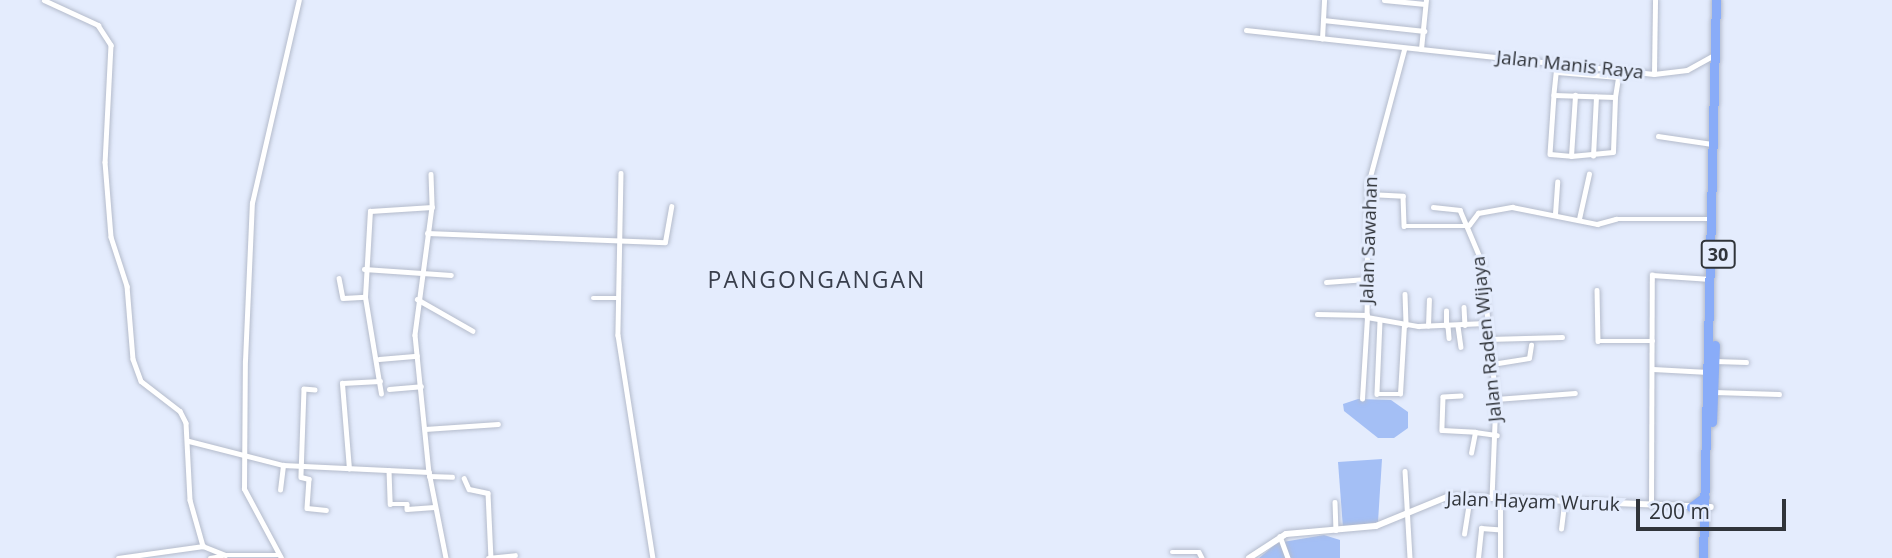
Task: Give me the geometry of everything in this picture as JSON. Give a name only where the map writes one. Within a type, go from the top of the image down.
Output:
[{"type":"highway","name":"30","points":[[1709,558],[1707,372],[1712,279],[1716,0]]},
{"type":"highway","name":"30","points":[[1703,558],[1713,392],[1722,0]]},
{"type":"highway","points":[[1691,507],[1707,504]]},
{"type":"main road","name":"Jalan Hayam Wuruk","points":[[1280,536],[1376,526],[1433,499],[1470,497],[1691,507]]},
{"type":"main road","points":[[1249,558],[1280,536]]},
{"type":"street","points":[[44,0],[53,1],[99,24],[111,46],[105,162],[111,237],[131,316],[133,359],[141,381],[180,411],[189,441],[190,500],[203,546]]},
{"type":"street","points":[[210,558],[226,555],[280,556],[244,489],[243,455],[252,202],[299,0]]},
{"type":"street","points":[[1322,39],[1324,0]]},
{"type":"street","points":[[1384,0],[1425,2],[1421,49]]},
{"type":"street","points":[[1654,74],[1655,0]]},
{"type":"street","points":[[1323,20],[1424,31]]},
{"type":"street","points":[[1246,30],[1405,48]]},
{"type":"street","name":"Jalan Manis Raya","points":[[1405,48],[1619,74],[1687,71],[1715,54]]},
{"type":"street","name":"Jalan Sawahan","points":[[1405,48],[1374,152],[1368,194],[1367,316],[1405,325],[1485,323]]},
{"type":"street","points":[[1557,68],[1550,154],[1593,156],[1613,152],[1615,97],[1619,74]]},
{"type":"street","points":[[1554,95],[1615,97]]},
{"type":"street","points":[[1571,156],[1576,95]]},
{"type":"street","points":[[1593,156],[1596,97]]},
{"type":"street","points":[[1658,136],[1714,145]]},
{"type":"street","points":[[621,173],[618,335],[653,558]]},
{"type":"street","points":[[431,174],[432,207],[417,299],[417,356],[429,474],[446,558]]},
{"type":"street","points":[[1579,219],[1589,174]]},
{"type":"street","points":[[1555,214],[1557,182]]},
{"type":"street","points":[[1368,194],[1403,197],[1404,226],[1468,226]]},
{"type":"street","points":[[381,394],[379,359],[365,297],[364,269],[371,209],[432,207]]},
{"type":"street","points":[[427,233],[621,238],[667,242],[671,207]]},
{"type":"street","points":[[1433,207],[1457,207],[1468,226]]},
{"type":"street","points":[[1468,226],[1476,214],[1511,207],[1597,224],[1616,219],[1713,219]]},
{"type":"street","name":"Jalan Raden Wijaya","points":[[1468,226],[1483,269],[1485,323],[1496,399],[1497,529],[1502,532],[1500,558]]},
{"type":"street","points":[[364,269],[451,275]]},
{"type":"street","points":[[1651,507],[1653,275],[1712,279]]},
{"type":"street","points":[[339,278],[342,298],[365,297]]},
{"type":"street","points":[[1326,282],[1366,279]]},
{"type":"street","points":[[1597,290],[1598,341],[1653,341]]},
{"type":"street","points":[[1380,321],[1377,394],[1400,394],[1405,294]]},
{"type":"street","points":[[593,298],[617,298]]},
{"type":"street","points":[[417,299],[473,331]]},
{"type":"street","points":[[1428,326],[1429,300]]},
{"type":"street","points":[[1461,347],[1464,307]]},
{"type":"street","points":[[1446,310],[1449,338]]},
{"type":"street","points":[[1317,314],[1367,316],[1362,399]]},
{"type":"street","points":[[1488,338],[1562,337]]},
{"type":"street","points":[[1492,364],[1529,358],[1531,345]]},
{"type":"street","points":[[379,359],[417,356]]},
{"type":"street","points":[[1714,361],[1746,362]]},
{"type":"street","points":[[1653,369],[1707,372]]},
{"type":"street","points":[[349,469],[342,383],[380,381]]},
{"type":"street","points":[[389,389],[421,386]]},
{"type":"street","points":[[315,390],[304,389],[301,478],[309,479],[307,508],[326,510]]},
{"type":"street","points":[[1713,392],[1779,394]]},
{"type":"street","points":[[1496,399],[1575,393]]},
{"type":"street","points":[[1461,396],[1443,397],[1442,430],[1497,435]]},
{"type":"street","points":[[425,429],[498,424]]},
{"type":"street","points":[[1471,453],[1475,432]]},
{"type":"street","points":[[189,441],[283,465],[389,470],[452,477]]},
{"type":"street","points":[[280,490],[283,465]]},
{"type":"street","points":[[389,470],[390,504],[407,504],[407,509],[434,508]]},
{"type":"street","points":[[1405,471],[1410,558]]},
{"type":"street","points":[[464,478],[469,489],[488,493],[490,558],[515,555]]},
{"type":"street","points":[[1464,534],[1470,497]]},
{"type":"street","points":[[1335,502],[1336,531]]},
{"type":"street","points":[[1561,529],[1563,503]]},
{"type":"street","points":[[1478,558],[1481,528],[1497,529]]},
{"type":"street","points":[[1280,536],[1288,558]]},
{"type":"street","points":[[118,558],[203,546],[226,555]]},
{"type":"street","points":[[1172,552],[1199,552],[1202,558]]},
{"type":"shaded area","points":[[1358,399],[1391,400],[1408,412],[1408,428],[1394,438],[1378,438],[1344,411],[1343,404]]},
{"type":"shaded area","points":[[1382,459],[1378,522],[1343,528],[1338,462]]},
{"type":"shaded area","points":[[1324,535],[1340,540],[1340,558],[1259,558],[1277,543]]},
{"type":"district","name":"PANGONGANGAN","points":[[817,279]]}]
